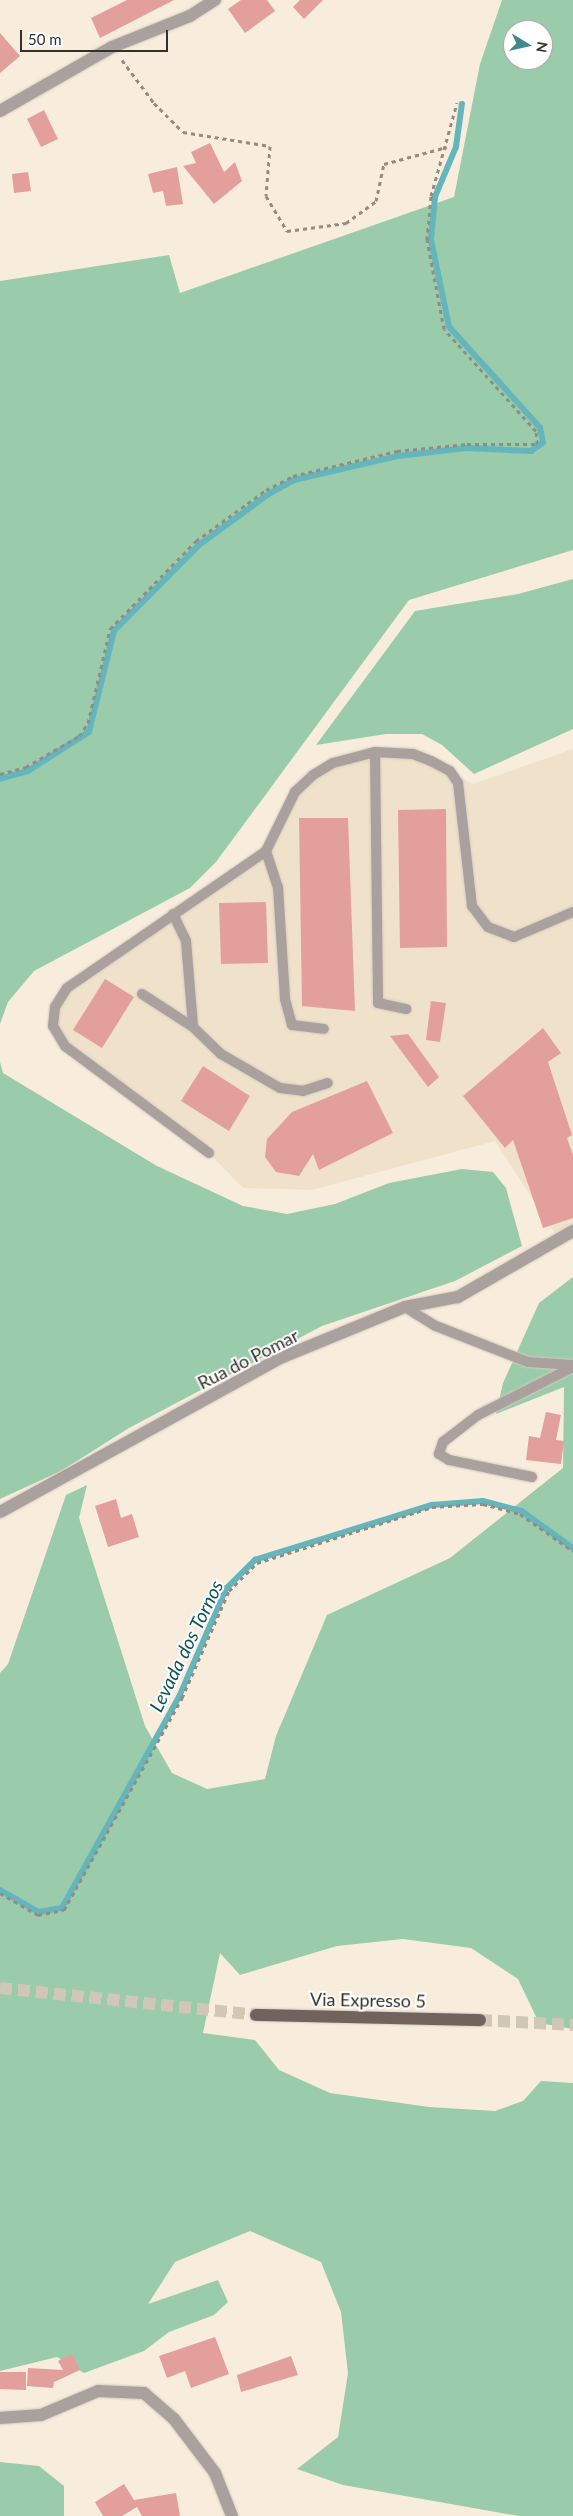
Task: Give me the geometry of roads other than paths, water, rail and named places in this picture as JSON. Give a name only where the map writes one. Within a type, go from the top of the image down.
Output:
[{"type":"main road","name":"Via Expresso 5","points":[[256,2015],[480,2020]]},
{"type":"street","points":[[0,111],[112,47],[190,16],[214,0]]},
{"type":"street","name":"Rua do Pomar","points":[[0,1512],[278,1359],[405,1307],[458,1297],[573,1230]]},
{"type":"street","points":[[0,2418],[40,2415],[98,2391],[126,2388],[151,2397],[174,2419],[215,2474],[232,2516]]},
{"type":"lane","points":[[376,752],[378,1002],[406,1009]]},
{"type":"lane","points":[[208,1153],[65,1046],[53,1026],[55,1006],[67,988],[266,851],[295,792],[313,775],[332,763],[376,752],[413,754],[450,771],[458,783],[472,906],[488,927],[514,937],[573,912]]},
{"type":"lane","points":[[266,851],[278,887],[285,999],[292,1025],[324,1029]]},
{"type":"lane","points":[[173,914],[186,941],[187,996],[193,1027]]},
{"type":"lane","points":[[142,994],[193,1027],[221,1054],[280,1088],[303,1091],[328,1083]]},
{"type":"lane","points":[[405,1307],[436,1326],[528,1362],[573,1366]]},
{"type":"lane","points":[[532,1477],[448,1460],[439,1454],[443,1442],[478,1415],[573,1366]]},
{"type":"waterway","name":"Levada dos Tornos","points":[[0,779],[28,771],[89,732],[114,631],[199,545],[269,494],[294,480],[398,456],[467,448],[531,451],[543,443],[540,428],[449,327],[431,240],[435,197],[456,147],[462,104]]},
{"type":"waterway","name":"Levada dos Tornos","points":[[0,1890],[39,1912],[62,1908],[179,1697],[226,1589],[255,1560],[432,1505],[483,1501],[522,1511],[573,1548]]},
{"type":"tunnel","points":[[0,1988],[256,2015]]},
{"type":"tunnel","points":[[480,2020],[573,2025]]}]
